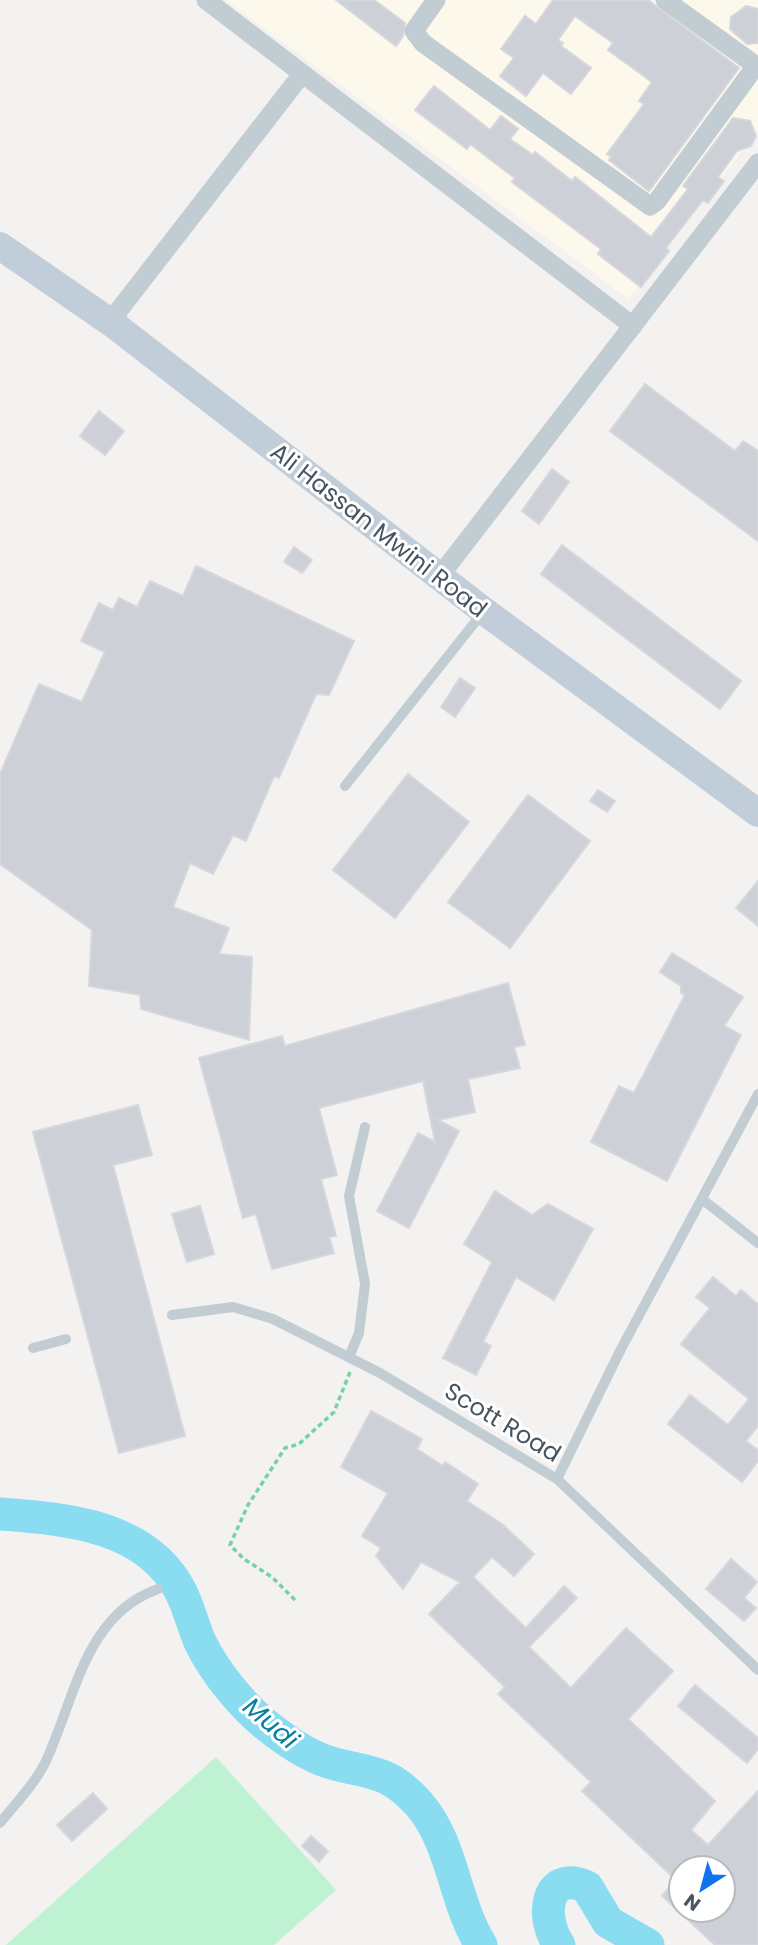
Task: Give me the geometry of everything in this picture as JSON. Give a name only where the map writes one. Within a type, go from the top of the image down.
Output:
[{"type":"main road","name":"Ali Hassan Mwini Road","points":[[0,246],[113,324],[439,577],[758,813]]},
{"type":"street","points":[[206,0],[633,326]]},
{"type":"street","points":[[430,2],[414,31],[424,43],[650,206],[657,201],[752,71],[751,62],[664,0]]},
{"type":"street","points":[[113,324],[119,310],[302,74]]},
{"type":"street","points":[[439,577],[758,163]]},
{"type":"lane","points":[[345,786],[484,611]]},
{"type":"lane","points":[[557,1479],[621,1349],[758,1094]]},
{"type":"lane","points":[[352,1358],[359,1333],[365,1284],[349,1196],[365,1127]]},
{"type":"lane","points":[[702,1199],[758,1242]]},
{"type":"lane","name":"Scott Road","points":[[172,1315],[233,1307],[273,1319],[352,1358],[557,1479],[758,1671]]},
{"type":"lane","points":[[33,1348],[65,1339]]},
{"type":"lane","points":[[0,1823],[44,1765],[62,1715],[79,1681],[86,1656],[98,1636],[126,1603],[158,1589]]},
{"type":"path","points":[[295,1600],[272,1577],[244,1559],[230,1545],[248,1505],[285,1448],[299,1444],[334,1412],[352,1358]]},
{"type":"shaded area","points":[[226,0],[758,0],[758,130],[629,299]]},
{"type":"green space","points":[[216,1757],[336,1890],[274,1945],[6,1945]]},
{"type":"building","points":[[336,0],[374,0],[405,23],[403,36],[396,46]]},
{"type":"building","points":[[553,0],[648,0],[739,68],[649,191],[609,160],[611,157],[607,154],[644,104],[639,101],[652,82],[608,50],[613,43],[575,16],[558,40],[563,43],[561,46],[591,68],[571,94],[543,73],[526,96],[500,76],[514,58],[501,49],[525,16],[536,24]]},
{"type":"building","points":[[746,6],[758,9],[758,43],[747,44],[730,29],[731,17]]},
{"type":"building","points":[[434,86],[490,130],[501,116],[518,129],[510,139],[533,155],[535,152],[572,181],[575,177],[651,237],[688,189],[683,186],[733,118],[750,121],[756,136],[751,146],[737,151],[718,177],[724,181],[708,203],[703,200],[666,248],[669,251],[641,287],[598,254],[601,249],[512,182],[515,178],[470,144],[467,149],[415,110]]},
{"type":"building","points":[[645,384],[735,451],[743,441],[758,451],[758,541],[610,431]]},
{"type":"building","points":[[99,411],[124,431],[105,455],[80,436]]},
{"type":"building","points":[[552,469],[569,482],[539,524],[522,511]]},
{"type":"building","points":[[562,545],[741,681],[720,709],[541,574]]},
{"type":"building","points":[[294,547],[312,560],[302,573],[284,562]]},
{"type":"building","points":[[196,566],[354,641],[329,695],[316,694],[279,778],[274,776],[246,841],[233,835],[213,874],[190,863],[173,907],[229,928],[219,954],[252,957],[249,1040],[141,1009],[140,995],[89,986],[92,930],[0,864],[0,774],[39,684],[82,702],[105,652],[81,641],[99,603],[113,610],[119,598],[137,607],[150,581],[183,596]]},
{"type":"building","points":[[460,678],[475,688],[455,717],[441,707]]},
{"type":"building","points":[[408,774],[469,822],[395,918],[333,870]]},
{"type":"building","points":[[598,790],[615,801],[607,812],[590,801]]},
{"type":"building","points":[[528,795],[590,841],[510,948],[448,902]]},
{"type":"building","points":[[758,881],[758,926],[736,908]]},
{"type":"building","points":[[672,953],[743,997],[724,1026],[741,1035],[667,1181],[591,1142],[619,1086],[634,1093],[685,995],[681,993],[681,986],[660,972]]},
{"type":"building","points":[[508,983],[525,1045],[514,1047],[520,1068],[468,1079],[475,1112],[438,1120],[459,1131],[409,1228],[377,1211],[418,1133],[435,1142],[423,1081],[319,1108],[337,1175],[321,1179],[336,1236],[329,1237],[334,1253],[272,1269],[256,1214],[243,1218],[199,1058],[282,1036],[285,1046]]},
{"type":"building","points":[[138,1105],[152,1155],[113,1165],[185,1436],[119,1453],[33,1132]]},
{"type":"building","points":[[495,1191],[532,1215],[548,1204],[593,1229],[554,1300],[516,1277],[483,1342],[491,1346],[476,1375],[443,1358],[492,1262],[464,1244]]},
{"type":"building","points":[[200,1206],[214,1254],[187,1262],[172,1214]]},
{"type":"building","points":[[713,1277],[736,1296],[741,1290],[758,1304],[758,1426],[746,1441],[758,1450],[758,1461],[742,1482],[668,1424],[690,1395],[728,1425],[749,1399],[681,1344],[710,1308],[696,1297]]},
{"type":"building","points":[[371,1411],[422,1439],[417,1449],[443,1466],[445,1462],[478,1484],[467,1501],[502,1524],[534,1554],[514,1576],[492,1557],[473,1577],[526,1628],[564,1586],[577,1598],[529,1647],[571,1688],[626,1628],[673,1671],[628,1719],[715,1801],[691,1830],[708,1845],[758,1791],[758,1945],[715,1945],[692,1924],[737,1924],[737,1854],[667,1854],[667,1871],[582,1791],[591,1782],[498,1694],[505,1687],[429,1614],[460,1582],[421,1562],[403,1589],[376,1556],[381,1548],[362,1536],[388,1493],[341,1467]]},
{"type":"building","points":[[731,1559],[757,1582],[744,1598],[756,1608],[744,1621],[706,1589]]},
{"type":"building","points":[[695,1685],[758,1738],[758,1749],[747,1763],[678,1706]]},
{"type":"building","points":[[93,1793],[107,1809],[72,1841],[57,1825]]},
{"type":"building","points":[[311,1836],[328,1851],[319,1862],[302,1846]]},
{"type":"waterway","name":"Mudi","points":[[0,1514],[77,1523],[126,1539],[148,1552],[166,1570],[181,1592],[200,1642],[213,1666],[230,1689],[260,1720],[277,1734],[317,1758],[390,1779],[419,1804],[439,1836],[465,1910],[481,1945]]},
{"type":"waterway","name":"Mudi","points":[[559,1945],[549,1922],[550,1899],[562,1884],[573,1883],[587,1887],[608,1922],[648,1945]]}]
